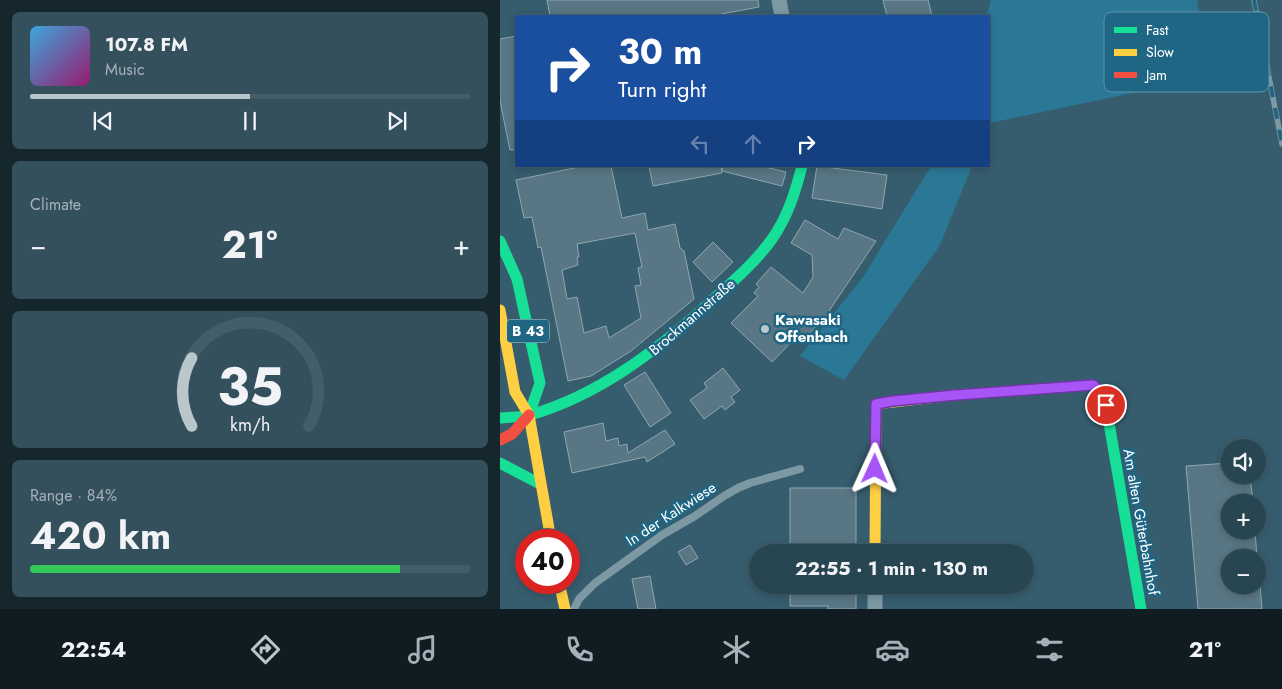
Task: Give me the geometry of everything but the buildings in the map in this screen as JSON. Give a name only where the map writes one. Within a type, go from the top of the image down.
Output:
[{"type":"street","points":[[779,0],[782,15]]},
{"type":"street","name":"Brockmannstraße","points":[[529,415],[590,392],[642,359],[694,318],[746,269],[771,240],[784,220],[793,200],[802,167]]},
{"type":"street","name":"B 43","points":[[500,241],[516,279],[540,384],[529,415]]},
{"type":"street","name":"B 43","points":[[500,310],[515,392],[529,415],[549,529]]},
{"type":"street","points":[[500,364],[506,342]]},
{"type":"street","name":"Am alten Güterbahnhof","points":[[875,544],[876,404],[948,396],[1093,385],[1104,394],[1141,609]]},
{"type":"street","points":[[500,418],[529,415]]},
{"type":"street","points":[[500,440],[512,434],[529,415]]},
{"type":"street","points":[[500,463],[540,484]]},
{"type":"street","points":[[562,594],[565,609]]},
{"type":"street","points":[[875,594],[875,609]]},
{"type":"lane","name":"In der Kalkwiese","points":[[574,609],[579,599],[595,583],[662,535],[724,496],[750,483],[800,469]]},
{"type":"shaded area","points":[[991,0],[1197,0],[1199,12],[1104,12],[1104,92],[1138,92],[990,123],[990,15],[987,15]]},
{"type":"shaded area","points":[[930,167],[972,167],[940,245],[844,380],[800,356],[863,277]]},
{"type":"railway","points":[[1254,0],[1256,12]]},
{"type":"railway","points":[[1269,77],[1282,144]]},
{"type":"traffic: fast","points":[[500,418],[530,415],[580,396],[625,370],[668,338],[742,273],[772,239],[790,204],[802,167]]},
{"type":"traffic: fast","points":[[500,241],[517,279],[540,383],[529,415]]},
{"type":"traffic: fast","points":[[954,395],[1093,385],[1104,394],[1141,609]]},
{"type":"traffic: fast","points":[[500,463],[540,484]]},
{"type":"traffic: slow","points":[[500,310],[515,392],[529,415],[549,529]]},
{"type":"traffic: slow","points":[[875,544],[876,404],[954,395]]},
{"type":"traffic: slow","points":[[562,594],[565,609]]},
{"type":"traffic: jam","points":[[500,440],[512,434],[529,415]]},
{"type":"place","name":"Kawasaki Offenbach","points":[[765,329]]},
{"type":"route","points":[[875,469],[876,404],[956,395],[1093,385],[1104,394],[1106,405]]}]
